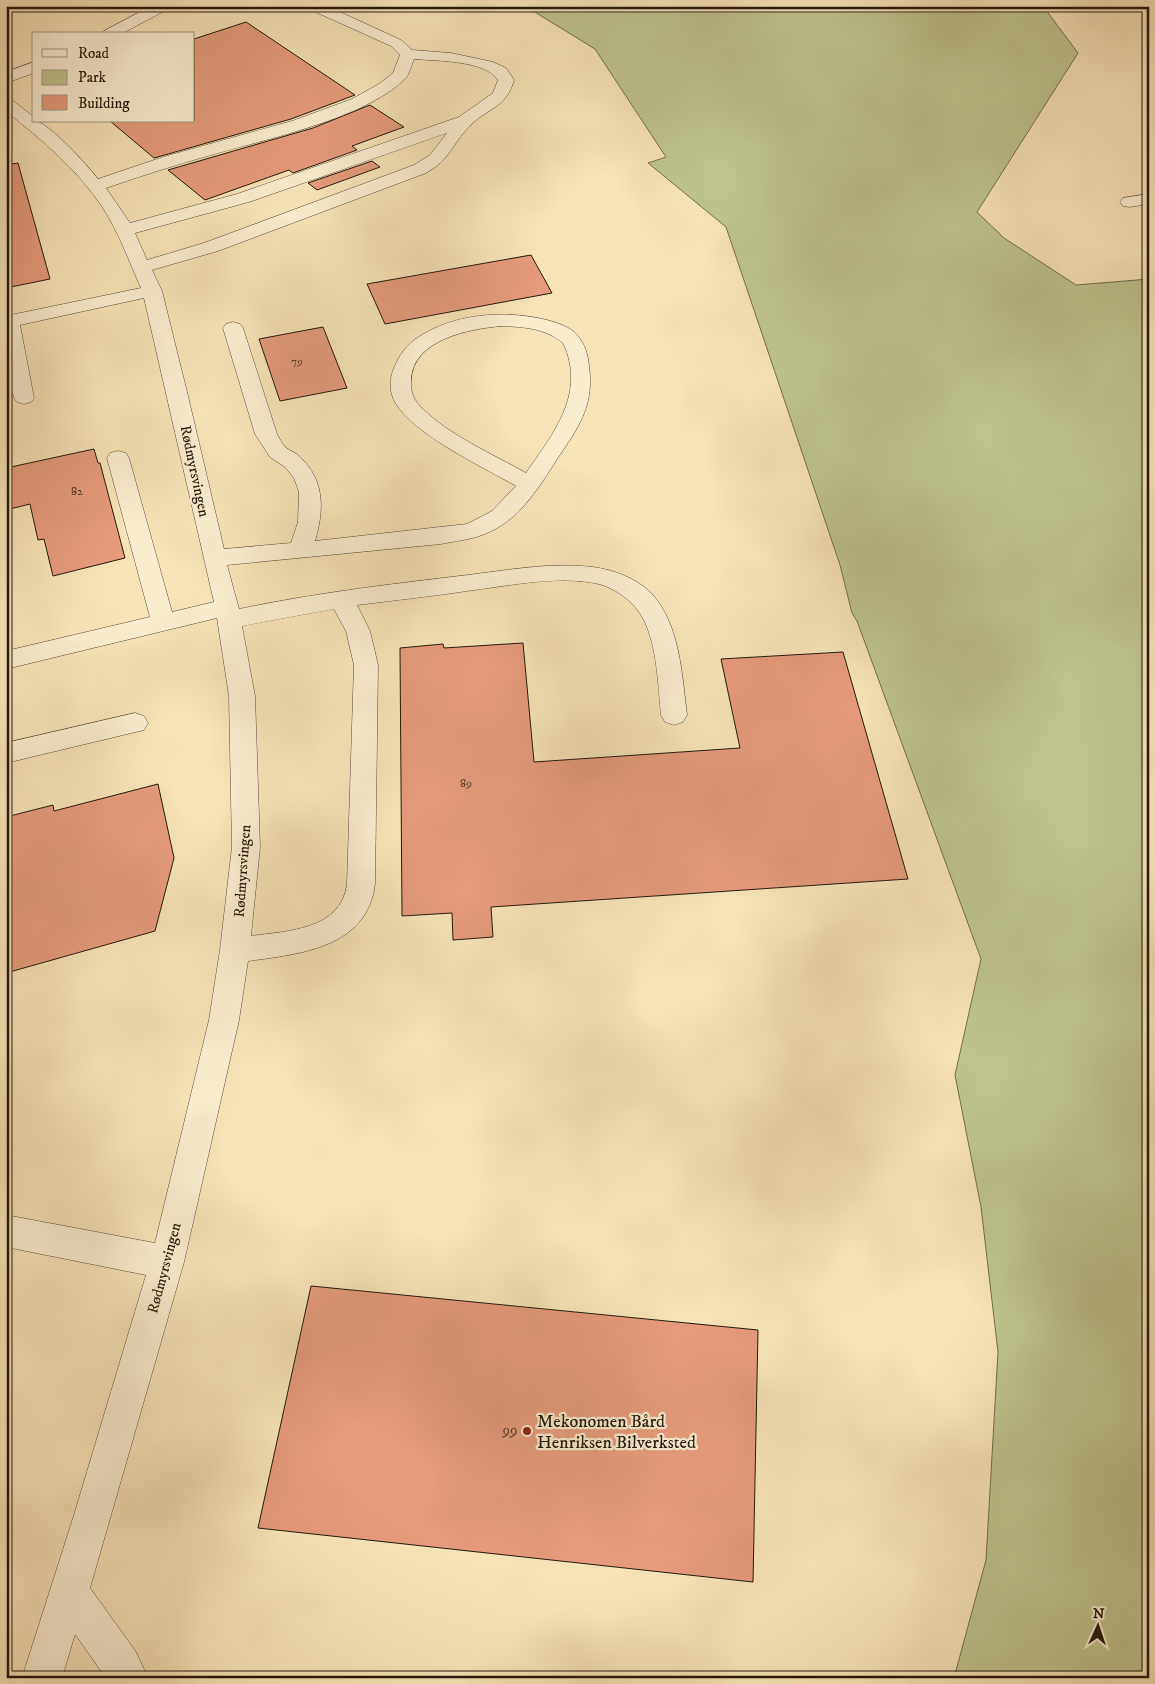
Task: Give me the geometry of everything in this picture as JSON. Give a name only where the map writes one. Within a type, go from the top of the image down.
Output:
[{"type":"street","points":[[113,32],[163,6]]},
{"type":"street","points":[[125,230],[266,190],[464,121],[496,100],[504,91],[507,83],[505,76],[498,70],[464,59],[408,54],[396,43],[314,6]]},
{"type":"street","points":[[95,186],[169,161],[298,125],[358,102],[386,87],[400,75],[408,54]]},
{"type":"street","points":[[6,78],[32,68]]},
{"type":"street","name":"Rødmyrsvingen","points":[[6,102],[52,140],[95,186],[125,230],[147,279],[178,396],[228,613],[242,696],[246,837],[235,950],[224,1020],[167,1262],[42,1678]]},
{"type":"street","points":[[24,398],[7,322],[147,279],[211,247],[420,169],[436,159],[464,121]]},
{"type":"street","points":[[266,190],[300,214]]},
{"type":"street","points":[[1129,202],[1149,199]]},
{"type":"street","points":[[214,558],[441,536],[472,530],[492,522],[513,506],[529,484],[569,427],[580,404],[582,382],[578,355],[569,338],[555,328],[526,322],[500,320],[474,323],[437,334],[423,343],[408,357],[401,370],[399,385],[407,405],[427,425],[529,484]]},
{"type":"street","points":[[233,328],[266,434],[278,452],[293,462],[304,476],[310,492],[309,522],[300,550]]},
{"type":"street","points":[[118,458],[163,622]]},
{"type":"street","points":[[6,660],[163,622],[341,600],[418,588],[556,574],[592,575],[613,579],[629,588],[645,602],[657,624],[664,650],[674,715]]},
{"type":"street","points":[[235,950],[314,938],[348,918],[358,902],[361,884],[366,665],[360,632],[352,615],[341,600]]},
{"type":"street","points":[[6,753],[136,723]]},
{"type":"street","points":[[6,1231],[167,1262]]},
{"type":"street","points":[[69,1592],[122,1666],[128,1678]]},
{"type":"green space","points":[[525,6],[1043,6],[1078,53],[977,212],[1004,238],[1076,285],[1149,279],[1149,1678],[954,1678],[986,1560],[998,1352],[981,1207],[955,1075],[981,959],[857,621],[852,613],[840,565],[726,227],[648,163],[666,157],[595,49]]},
{"type":"building","points":[[246,22],[355,95],[291,119],[154,158],[111,122],[195,122],[195,39]]},
{"type":"building","points":[[370,105],[404,127],[352,146],[357,150],[293,173],[289,170],[205,200],[168,170],[313,128]]},
{"type":"building","points":[[372,161],[380,167],[317,190],[308,183]]},
{"type":"building","points":[[18,163],[50,279],[6,288],[6,165]]},
{"type":"building","points":[[531,255],[552,293],[385,324],[367,284]]},
{"type":"building","points":[[323,327],[347,388],[280,401],[259,339]]},
{"type":"building","points":[[94,449],[98,463],[100,463],[125,558],[53,576],[44,539],[38,540],[30,504],[6,510],[6,468]]},
{"type":"building","points":[[523,643],[534,762],[740,748],[721,659],[843,652],[908,879],[491,907],[493,937],[453,940],[452,913],[402,916],[400,648],[443,644],[444,648]]},
{"type":"building","points":[[158,784],[174,858],[155,931],[6,973],[6,817],[53,805],[54,811]]},
{"type":"building","points":[[311,1286],[758,1330],[753,1582],[258,1528]]},
{"type":"place","name":"Mekonomen Bård Henriksen Bilverksted","points":[[527,1431]]}]
